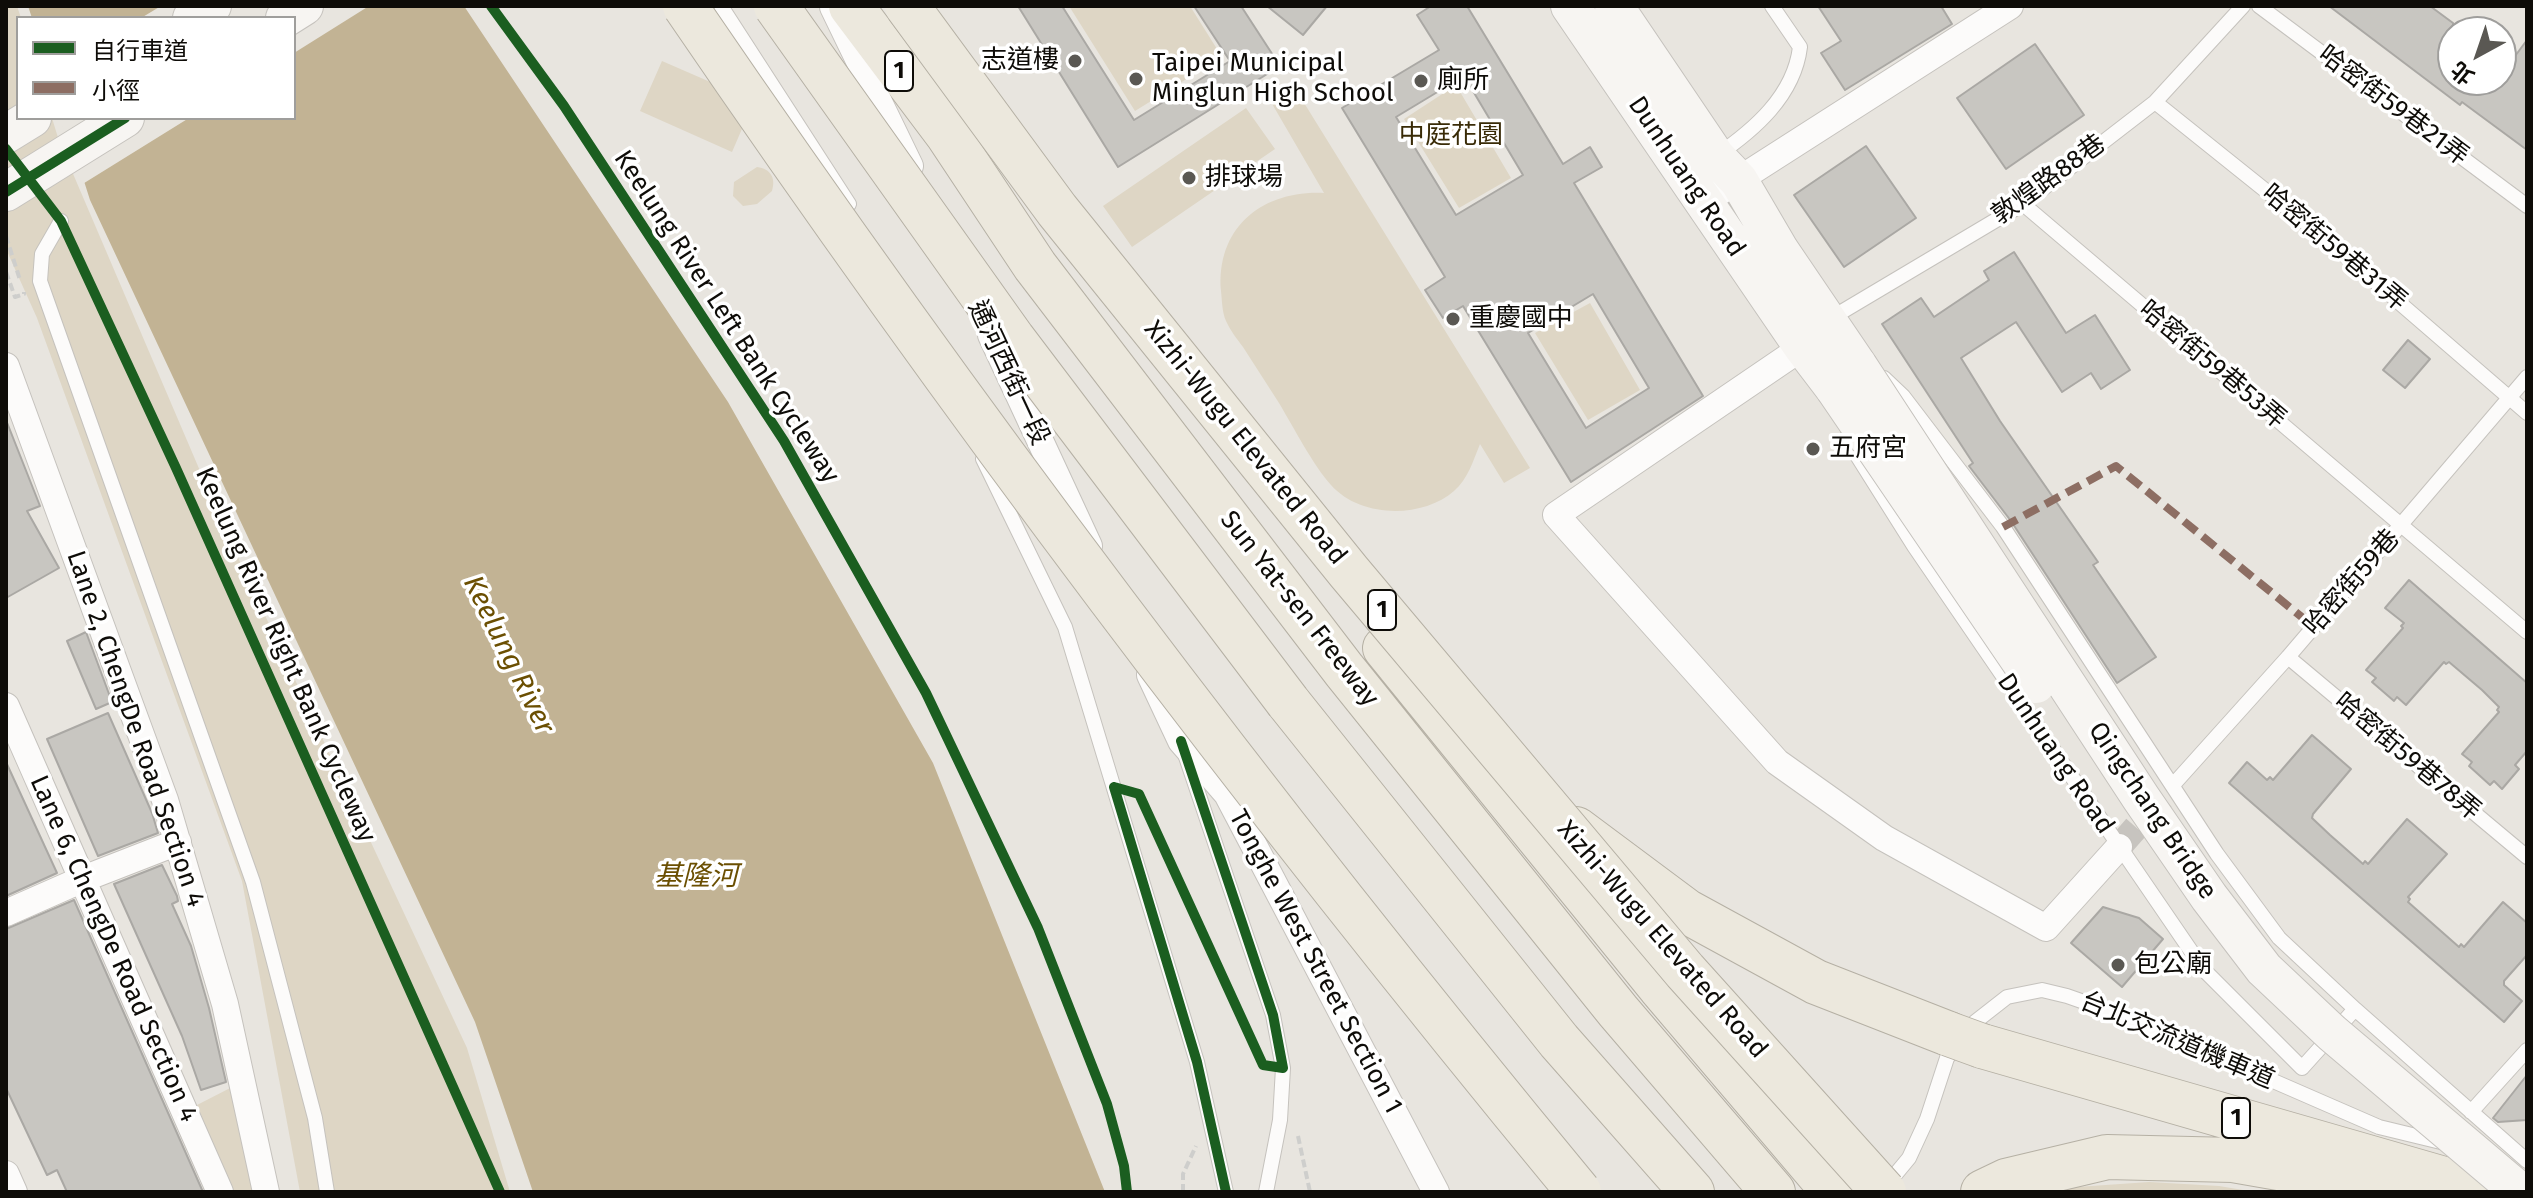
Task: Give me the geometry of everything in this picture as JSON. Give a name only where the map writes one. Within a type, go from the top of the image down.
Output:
[{"type":"highway","points":[[685,6],[921,343],[1157,660],[1420,1000],[1579,1192]]},
{"type":"highway","points":[[776,6],[1013,339],[1288,702],[1559,1041],[1692,1192]]},
{"type":"highway","name":"Sun Yat-sen Freeway","points":[[851,6],[948,135],[1035,266],[1344,670],[1618,1011],[1773,1192]]},
{"type":"highway","name":"Xizhi-Wugu Elevated Road","points":[[907,6],[1057,210],[1349,572],[1685,971],[1882,1192]]},
{"type":"highway","name":"1","points":[[948,135],[1053,237],[1660,987],[1822,1178]]},
{"type":"highway","name":"1","points":[[1439,714],[1540,802],[1686,911],[1816,982],[1966,1040],[2489,1192]]},
{"type":"highway","points":[[1634,1126],[1674,1192]]},
{"type":"highway","name":"1","points":[[1983,1192],[2006,1181],[2107,1157],[2233,1160],[2413,1192]]},
{"type":"street","name":"通河西街一段","points":[[832,6],[973,297],[1181,741]]},
{"type":"street","name":"Dunhuang Road","points":[[1570,6],[1704,202],[1821,331]]},
{"type":"street","name":"Dunhuang Road","points":[[1614,6],[1728,169],[1780,251],[1846,378]]},
{"type":"street","points":[[1704,202],[1728,169],[2010,6]]},
{"type":"street","points":[[6,134],[29,120]]},
{"type":"street","points":[[6,192],[122,120]]},
{"type":"street","points":[[1821,331],[1556,515],[1777,762],[1884,838],[2046,928],[2119,847]]},
{"type":"street","name":"Lane 2, ChengDe Road Section 4","points":[[6,366],[178,842],[225,1004],[266,1192]]},
{"type":"street","name":"Qingchang Bridge","points":[[1846,378],[2179,895],[2239,973],[2319,1051],[2483,1192]]},
{"type":"street","name":"Qingchang Bridge","points":[[1846,378],[2209,897],[2264,969],[2332,1033],[2520,1192]]},
{"type":"street","name":"Lane 6, ChengDe Road Section 4","points":[[6,706],[220,1192]]},
{"type":"street","name":"Tonghe West Street Section 1","points":[[1181,741],[1227,794],[1436,1192]]},
{"type":"street","points":[[6,913],[178,842]]},
{"type":"street","points":[[6,1174],[14,1192]]},
{"type":"lane","points":[[721,6],[854,212]]},
{"type":"lane","points":[[1728,169],[1748,134],[1778,102],[1798,59],[1800,47],[1772,6]]},
{"type":"lane","name":"敦煌路88巷","points":[[1821,331],[2023,204],[2155,102],[2243,6]]},
{"type":"lane","name":"哈密街59巷21弄","points":[[2259,6],[2527,206]]},
{"type":"lane","name":"哈密街59巷31弄","points":[[2155,102],[2321,235],[2527,413]]},
{"type":"lane","name":"哈密街59巷53弄","points":[[2023,204],[2527,632]]},
{"type":"lane","points":[[61,221],[42,254],[40,281],[253,882],[315,1118],[327,1192]]},
{"type":"lane","points":[[888,271],[1065,627],[1197,1062],[1226,1192]]},
{"type":"lane","name":"Dunhuang Road","points":[[1821,331],[1903,396],[2003,527],[2217,854],[2279,938],[2527,1162]]},
{"type":"lane","name":"Dunhuang Road","points":[[1821,331],[1848,441],[1914,546],[2204,970],[2302,1068],[2355,1009]]},
{"type":"lane","name":"哈密街59巷","points":[[2173,785],[2288,657],[2527,377]]},
{"type":"lane","name":"哈密街59巷78弄","points":[[2288,657],[2527,857]]},
{"type":"lane","points":[[1181,741],[1273,1015],[1281,1055],[1280,1120],[1266,1192]]},
{"type":"lane","name":"台北交流道機車道","points":[[1882,1192],[1909,1158],[1927,1119],[1947,1058],[1975,1022],[2007,997],[2042,990],[2124,1016],[2379,1127],[2527,1162]]},
{"type":"lane","points":[[2471,1112],[2527,1050]]},
{"type":"path","points":[[495,8],[505,25]]},
{"type":"path","points":[[6,236],[24,294],[15,297],[6,272]]},
{"type":"path","points":[[1183,1192],[1183,1174],[1210,1119]]},
{"type":"green space","points":[[6,6],[17,6],[20,16],[16,16],[16,120],[53,120],[227,534],[467,1048],[510,1192],[300,1192],[242,881],[37,318],[6,249]]},
{"type":"green space","points":[[1069,6],[1190,6],[1222,57],[1135,111]]},
{"type":"green space","points":[[662,61],[754,101],[732,152],[640,111]]},
{"type":"green space","points":[[1293,85],[1530,468],[1504,483],[1480,444],[1459,486],[1441,500],[1425,507],[1391,511],[1374,509],[1343,496],[1317,467],[1228,324],[1222,306],[1221,268],[1226,248],[1235,231],[1263,206],[1281,198],[1324,193],[1271,102]]},
{"type":"green space","name":"中庭花園","points":[[1456,85],[1511,178],[1459,208],[1404,119]]},
{"type":"green space","name":"排球場","points":[[1246,108],[1275,149],[1132,247],[1103,206]]},
{"type":"green space","points":[[757,167],[771,175],[772,191],[757,204],[743,206],[733,196],[734,182]]},
{"type":"green space","points":[[1590,303],[1640,390],[1588,420],[1535,333]]},
{"type":"green space","points":[[238,1084],[261,1192],[233,1192],[197,1105]]},
{"type":"green space","points":[[2149,1182],[2219,1186],[2255,1192],[2053,1192],[2077,1187]]},
{"type":"water","name":"基隆河","points":[[28,6],[464,6],[728,402],[933,763],[1105,1192],[533,1192],[475,1022],[90,200],[65,120],[296,120],[296,16],[31,16]]},
{"type":"pier","points":[[161,6],[369,6],[296,52],[296,16],[144,16]]},
{"type":"pier","points":[[61,120],[186,120],[81,185]]},
{"type":"building","points":[[1018,6],[1062,6],[1134,120],[1230,61],[1194,6],[1241,6],[1280,66],[1118,167]]},
{"type":"building","points":[[1267,6],[1327,6],[1303,35]]},
{"type":"building","points":[[1431,6],[1467,6],[1563,164],[1590,147],[1602,167],[1574,183],[1703,396],[1571,482],[1463,306],[1443,318],[1425,290],[1445,277],[1342,108],[1439,50],[1417,15]],"holes":[[[1464,76],[1523,175],[1456,215],[1396,117]],[[1593,294],[1649,388],[1586,428],[1528,333]]]},
{"type":"building","points":[[1818,6],[1941,6],[1952,24],[1845,90],[1821,53],[1841,41]]},
{"type":"building","points":[[2329,6],[2430,6],[2444,16],[2437,16],[2437,88]]},
{"type":"building","points":[[2527,40],[2527,150],[2462,102],[2460,105],[2448,96],[2517,96],[2517,53]]},
{"type":"building","points":[[2035,44],[2084,115],[2006,169],[1957,98]]},
{"type":"building","points":[[1866,146],[1916,218],[1844,267],[1794,195]]},
{"type":"building","points":[[2014,252],[2066,333],[2095,315],[2130,370],[2101,389],[2091,373],[2062,392],[2016,322],[1961,358],[2000,421],[2098,562],[2093,565],[2156,657],[2117,683],[2011,521],[1969,466],[1973,463],[1882,324],[1921,298],[1934,317],[1989,280],[1984,271]]},
{"type":"building","points":[[2408,340],[2430,359],[2405,388],[2383,370]]},
{"type":"building","points":[[6,420],[40,506],[27,511],[59,568],[6,598]]},
{"type":"building","points":[[2409,580],[2527,683],[2527,751],[2515,765],[2519,769],[2502,789],[2494,781],[2490,785],[2469,766],[2472,762],[2462,754],[2499,712],[2499,707],[2482,690],[2449,662],[2444,662],[2406,705],[2397,697],[2394,701],[2372,682],[2376,678],[2366,670],[2403,628],[2404,623],[2385,608]]},
{"type":"building","points":[[86,632],[112,702],[96,709],[67,641]]},
{"type":"building","points":[[108,713],[158,833],[98,856],[47,739]]},
{"type":"building","points":[[2312,735],[2351,769],[2312,818],[2363,864],[2365,861],[2368,864],[2407,819],[2447,854],[2408,897],[2408,902],[2459,947],[2461,944],[2464,947],[2503,902],[2527,923],[2527,955],[2504,981],[2504,985],[2522,1001],[2504,1022],[2229,783],[2247,762],[2267,780],[2270,777],[2273,780]]},
{"type":"building","points":[[6,762],[57,873],[6,896]]},
{"type":"building","points":[[162,865],[177,896],[178,901],[172,904],[191,946],[226,1082],[201,1090],[182,1036],[114,884]]},
{"type":"building","points":[[74,900],[203,1192],[67,1192],[57,1170],[47,1175],[6,1088],[6,929]]},
{"type":"building","name":"包公廟","points":[[2103,907],[2139,918],[2163,939],[2122,987],[2071,943]]},
{"type":"building","points":[[2527,1075],[2527,1120],[2498,1122],[2493,1118]]},
{"type":"tunnel","points":[[2119,847],[2173,785]]},
{"type":"marked path","points":[[2003,527],[2116,466],[2314,627]]},
{"type":"cycle path","name":"Keelung River Left Bank Cycleway","points":[[491,6],[564,106],[784,441],[926,693],[1038,928],[1107,1104],[1124,1166],[1127,1192]]},
{"type":"cycle path","points":[[6,192],[122,120]]},
{"type":"cycle path","name":"Keelung River Right Bank Cycleway","points":[[6,149],[61,221],[176,468],[500,1192]]},
{"type":"cycle path","points":[[1114,787],[1139,794],[1263,1065],[1283,1068],[1273,1015],[1181,741]]},
{"type":"cycle path","points":[[1114,787],[1197,1062],[1226,1192]]},
{"type":"place","name":"志道樓","points":[[1075,61]]},
{"type":"place","name":"Taipei Municipal Minglun High School","points":[[1136,79]]},
{"type":"place","name":"廁所","points":[[1421,81]]},
{"type":"place","name":"排球場","points":[[1189,178]]},
{"type":"place","name":"重慶國中","points":[[1453,319]]},
{"type":"place","name":"五府宮","points":[[1813,449]]},
{"type":"place","name":"包公廟","points":[[2118,965]]},
{"type":"water label","name":"Keelung River","points":[[508,655]]}]
